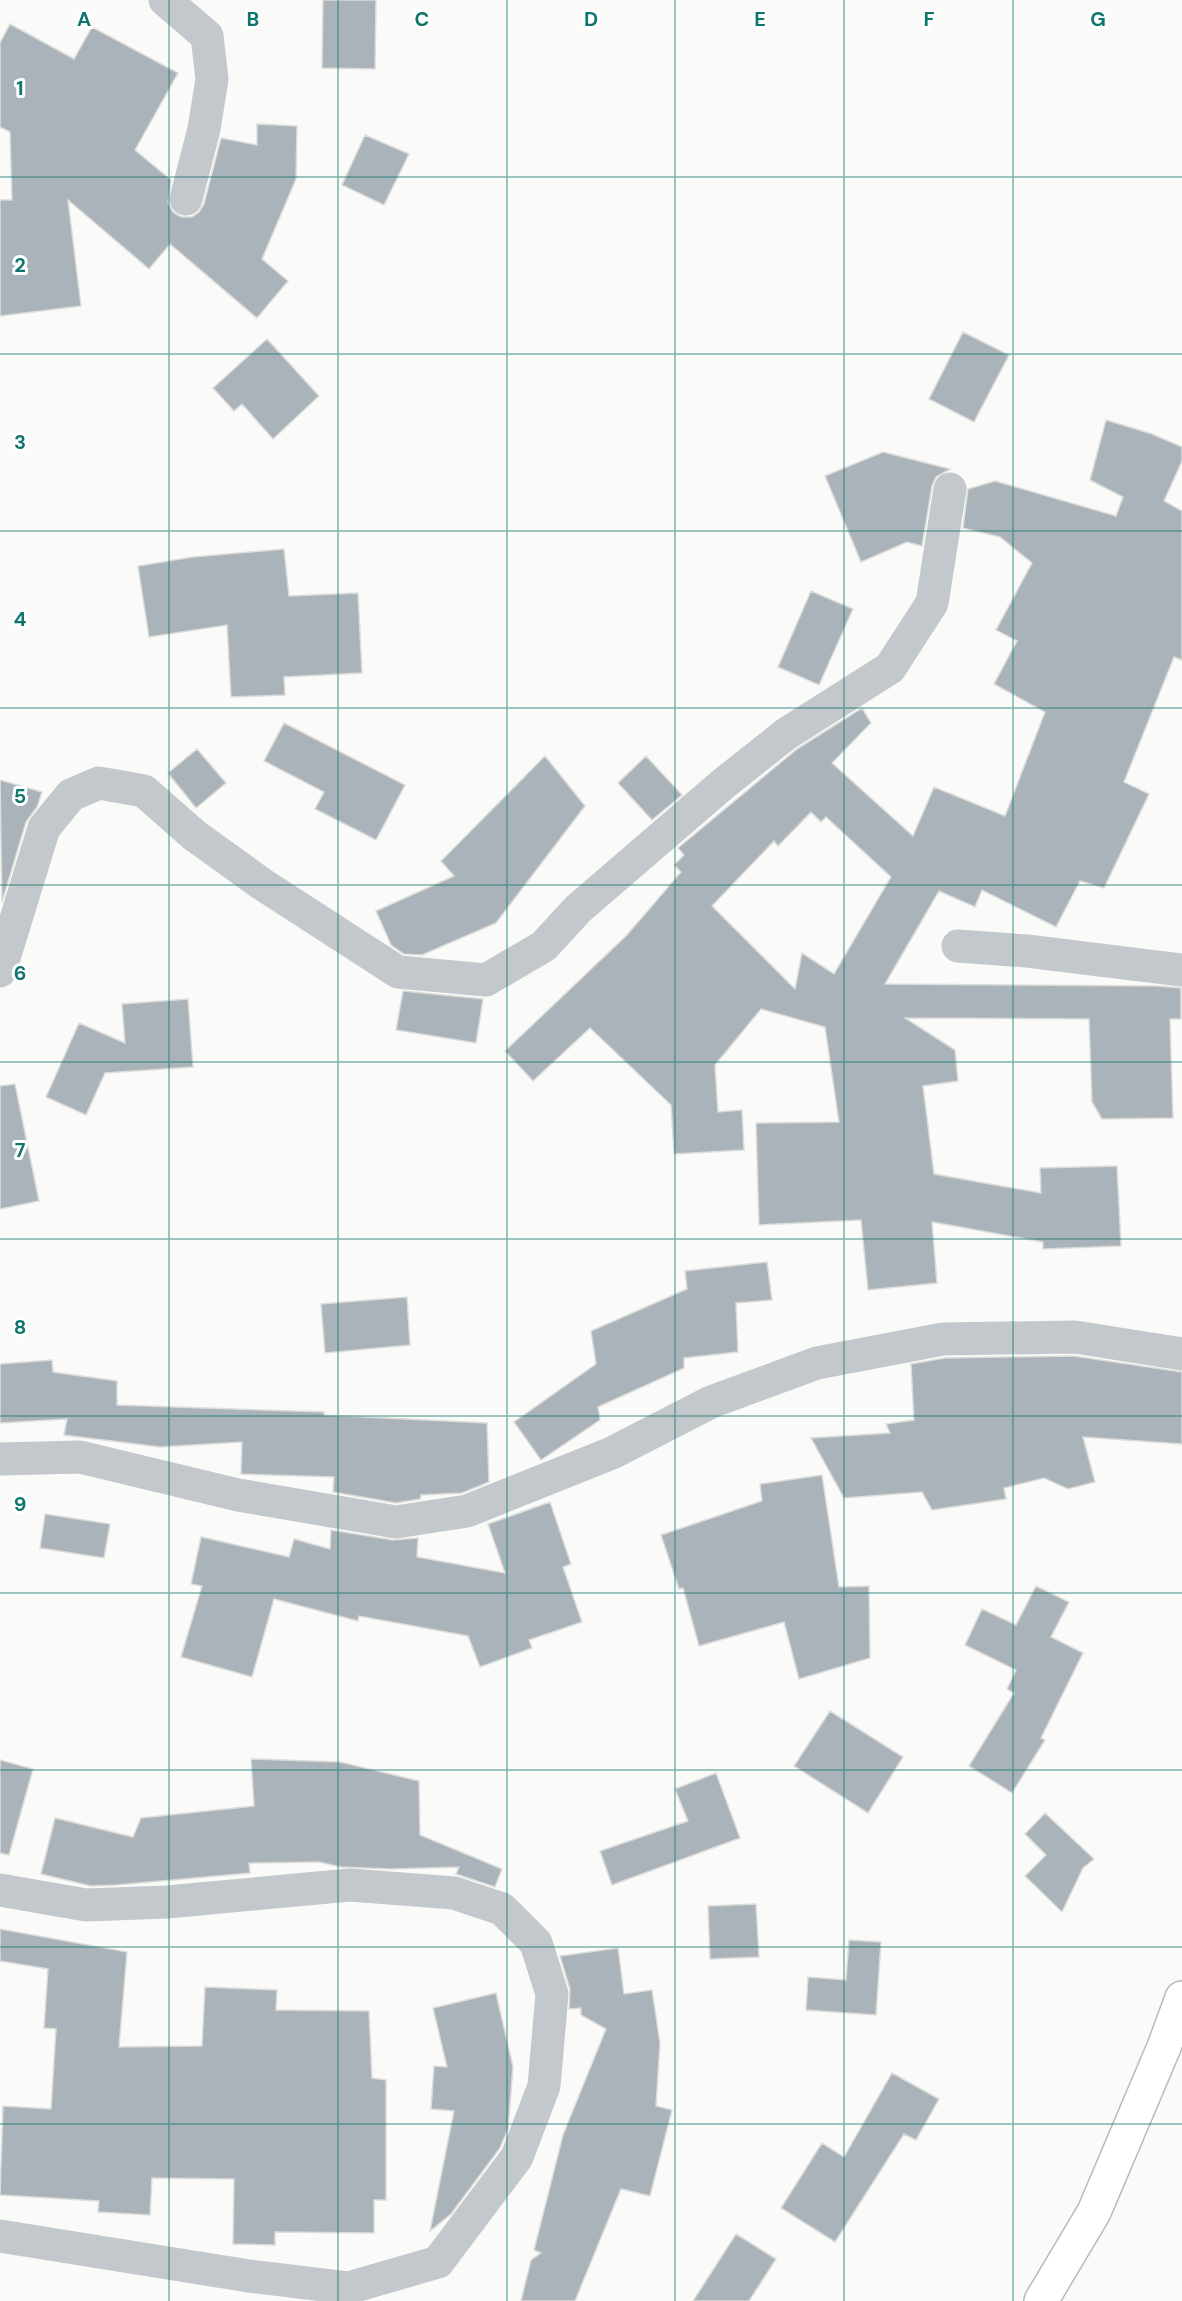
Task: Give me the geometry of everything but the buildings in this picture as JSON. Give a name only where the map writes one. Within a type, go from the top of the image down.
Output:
[{"type":"main road","points":[[1041,2301],[1094,2212],[1164,2047],[1182,1998]]},
{"type":"street","points":[[165,0],[207,36],[212,79],[204,129],[186,199]]},
{"type":"street","points":[[0,971],[44,828],[71,795],[99,783],[144,791],[204,842],[262,884],[398,972],[486,980],[544,946],[578,909],[723,784],[786,734],[890,668],[932,603],[950,489]]},
{"type":"street","points":[[958,946],[1027,951],[1182,970]]},
{"type":"street","points":[[0,1460],[80,1457],[238,1496],[396,1522],[466,1511],[612,1453],[711,1402],[817,1363],[943,1339],[1075,1337],[1182,1354]]},
{"type":"street","points":[[0,1890],[86,1905],[167,1902],[350,1885],[454,1893],[502,1909],[536,1943],[552,1994],[544,2086],[517,2157],[438,2262],[348,2288],[249,2276],[0,2236]]}]
